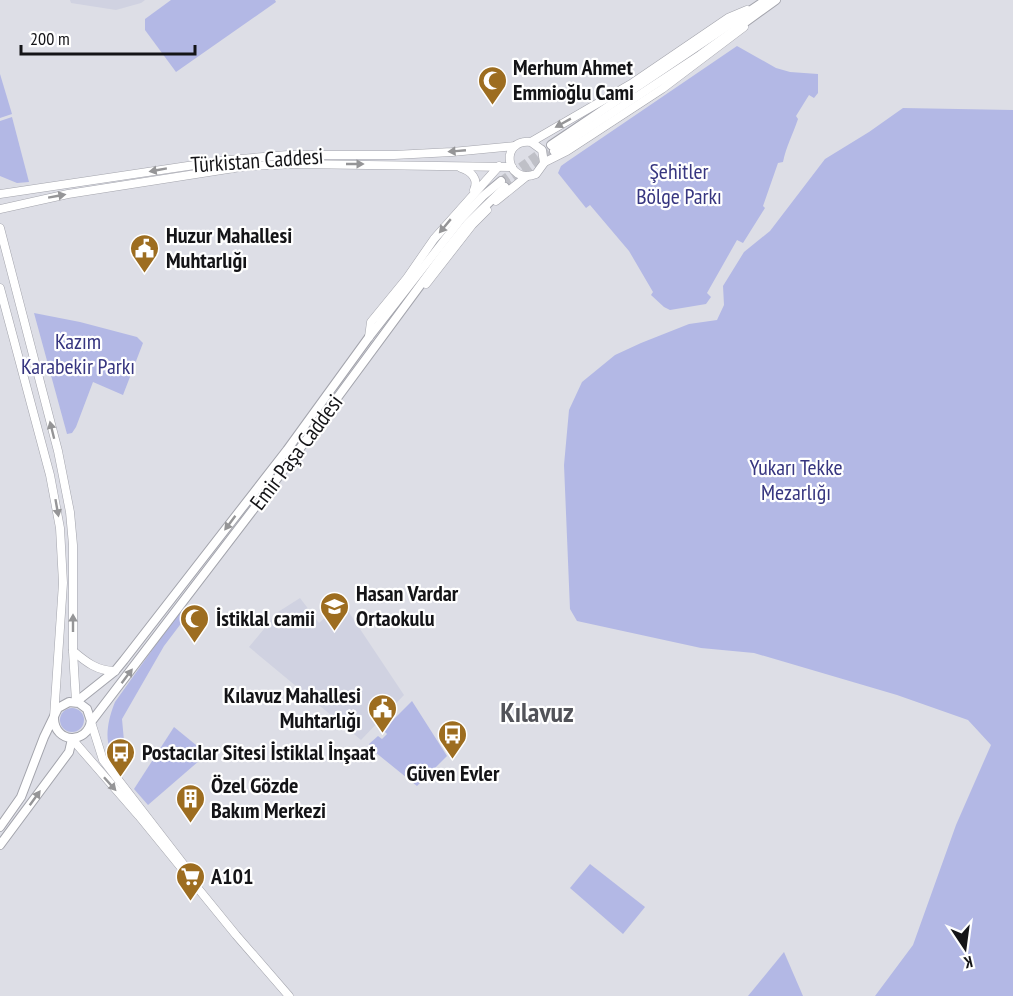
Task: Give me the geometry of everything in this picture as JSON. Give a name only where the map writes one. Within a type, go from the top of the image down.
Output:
[{"type":"main road","points":[[758,9],[766,0]]},
{"type":"main road","points":[[552,148],[758,9],[776,0]]},
{"type":"main road","name":"Emir Paşa Caddesi","points":[[76,702],[115,671],[287,450],[369,337],[461,219],[483,196],[503,184],[468,223],[384,332],[298,451],[91,722]]},
{"type":"main road","points":[[0,827],[21,797],[57,709],[62,705],[76,702],[87,709],[91,722],[86,734],[72,739],[58,732],[54,719]]},
{"type":"main road","points":[[0,845],[69,752],[72,739]]},
{"type":"street","points":[[531,142],[632,84],[728,18],[758,9]]},
{"type":"street","points":[[544,162],[567,151],[662,89],[736,34],[758,9]]},
{"type":"street","points":[[384,332],[399,319],[472,225],[527,176],[539,172],[544,162],[542,150],[531,142],[524,141],[515,146],[511,152],[511,164],[519,174],[527,176]]},
{"type":"street","name":"Türkistan Caddesi","points":[[0,194],[228,160],[288,155],[394,155],[515,146]]},
{"type":"street","name":"Türkistan Caddesi","points":[[0,209],[68,194],[247,166],[296,164],[498,166],[511,164]]},
{"type":"street","points":[[369,337],[371,322],[475,188],[474,176],[469,171],[454,166]]},
{"type":"street","points":[[465,202],[498,166]]},
{"type":"street","points":[[0,228],[55,441],[68,502],[73,545],[73,651],[76,702]]},
{"type":"street","points":[[0,288],[50,475],[60,528],[62,594],[54,719]]},
{"type":"street","points":[[73,651],[98,669],[115,671]]},
{"type":"street","points":[[91,722],[98,748],[109,769],[177,854],[209,902]]},
{"type":"street","points":[[72,739],[289,996]]},
{"type":"shaded area","points":[[70,0],[145,0],[116,10],[71,3]]},
{"type":"shaded area","points":[[300,598],[319,623],[342,602],[404,695],[361,740],[249,647],[278,612]]},
{"type":"green space","points":[[171,0],[275,0],[276,2],[176,72],[145,30],[145,19]]},
{"type":"green space","name":"Şehitler Bölge Parkı","points":[[737,46],[776,68],[790,72],[818,74],[818,93],[814,98],[809,95],[796,116],[798,119],[783,162],[778,163],[763,206],[765,208],[743,243],[737,240],[707,293],[711,297],[706,304],[670,310],[651,295],[653,292],[629,251],[590,205],[586,208],[558,173],[561,166],[568,161]]},
{"type":"green space","points":[[0,74],[12,114],[0,118]]},
{"type":"green space","name":"Yukarı Tekke Mezarlığı","points":[[903,108],[1013,110],[1013,996],[875,996],[913,945],[956,825],[991,745],[968,720],[897,695],[754,653],[701,648],[577,621],[570,609],[564,465],[569,410],[582,382],[615,355],[641,343],[689,324],[717,320],[724,305],[723,286],[744,252],[770,231],[825,159]]},
{"type":"green space","points":[[12,117],[29,182],[17,183],[0,176],[0,121]]},
{"type":"green space","name":"Kazım Karabekir Parkı","points":[[34,313],[137,337],[143,343],[123,395],[93,382],[72,433],[67,434]]},
{"type":"green space","points":[[182,608],[189,613],[164,646],[122,719],[127,756],[116,759],[108,739],[110,716],[115,702]]},
{"type":"green space","points":[[412,701],[447,756],[417,786],[370,748],[369,744],[378,736],[382,739],[387,734],[383,730]]},
{"type":"green space","points":[[72,708],[81,711],[84,720],[81,729],[72,732],[63,729],[60,720],[63,711]]},
{"type":"green space","points":[[174,727],[207,754],[148,805],[134,789]]},
{"type":"green space","points":[[590,864],[645,907],[623,934],[570,888]]},
{"type":"green space","points":[[784,952],[803,996],[748,996]]},
{"type":"tunnel","points":[[501,181],[551,145]]},
{"type":"tunnel","points":[[505,187],[554,151]]},
{"type":"place","name":"Merhum Ahmet Emmioğlu Cami","points":[[492,106]]},
{"type":"place","name":"Huzur Mahallesi Muhtarlığı","points":[[145,274]]},
{"type":"place","name":"Hasan Vardar Ortaokulu","points":[[335,632]]},
{"type":"place","name":"İstiklal camii","points":[[195,644]]},
{"type":"place","name":"Kılavuz Mahallesi Muhtarlığı","points":[[382,734]]},
{"type":"place","name":"Güven Evler","points":[[453,760]]},
{"type":"place","name":"Postacılar Sitesi İstiklal İnşaat","points":[[121,778]]},
{"type":"place","name":"Özel Gözde Bakım Merkezi","points":[[190,824]]},
{"type":"place","name":"A101","points":[[190,902]]},
{"type":"district","name":"Kılavuz","points":[[537,711]]}]
